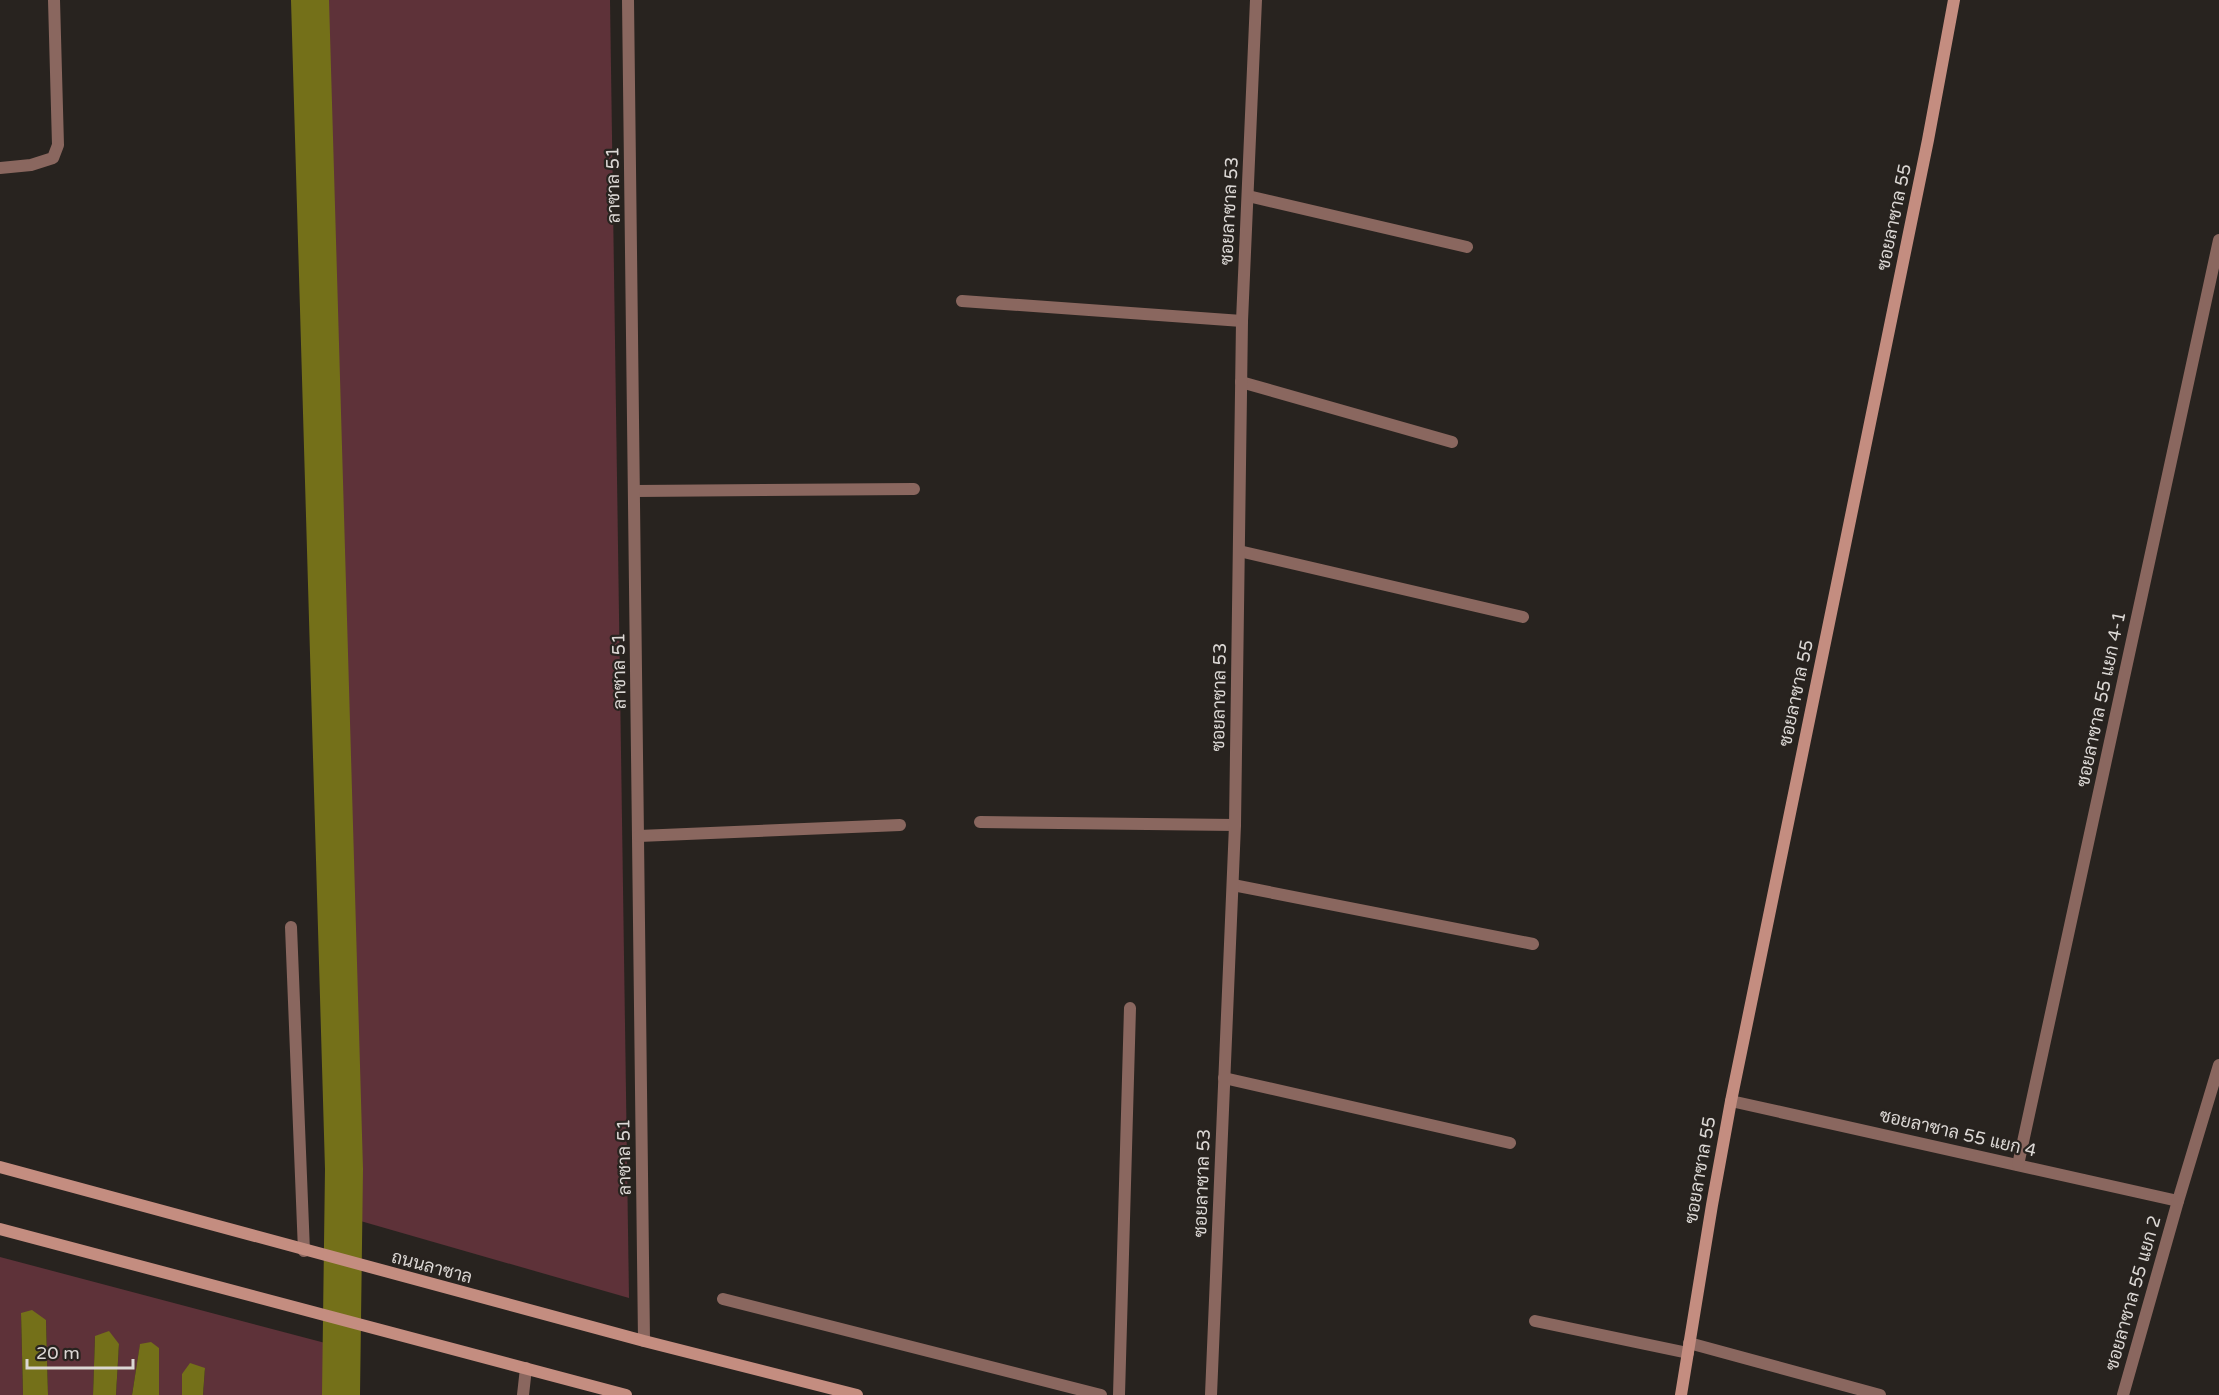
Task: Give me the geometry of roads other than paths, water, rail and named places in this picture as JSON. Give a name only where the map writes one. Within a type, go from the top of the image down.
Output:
[{"type":"street","points":[[0,168],[30,165],[53,159],[58,145],[54,0]]},
{"type":"street","name":"ลาซาล 51","points":[[628,0],[644,1341]]},
{"type":"street","name":"ซอยลาซาล 53","points":[[1211,1395],[1235,825],[1242,321],[1256,0]]},
{"type":"street","name":"ซอยลาซาล 55","points":[[1681,1395],[1731,1101],[1928,140],[1954,0]]},
{"type":"street","points":[[1248,196],[1467,247]]},
{"type":"street","name":"ซอยลาซาล 55 แยก 4-1","points":[[2018,1165],[2219,240]]},
{"type":"street","points":[[962,301],[1242,321]]},
{"type":"street","points":[[1241,382],[1452,442]]},
{"type":"street","points":[[635,491],[914,489]]},
{"type":"street","points":[[1239,551],[1523,617]]},
{"type":"street","points":[[980,822],[1235,825]]},
{"type":"street","points":[[639,836],[900,825]]},
{"type":"street","points":[[1233,885],[1533,944]]},
{"type":"street","points":[[291,927],[304,1251]]},
{"type":"street","points":[[1119,1395],[1130,1008]]},
{"type":"street","name":"ซอยลาซาล 55 แยก 2","points":[[2123,1395],[2219,1065]]},
{"type":"street","points":[[1224,1078],[1510,1143]]},
{"type":"street","name":"ซอยลาซาล 55 แยก 4","points":[[1731,1101],[2178,1201]]},
{"type":"street","name":"ถนนลาซาล","points":[[0,1167],[304,1251],[857,1395]]},
{"type":"street","points":[[0,1229],[626,1395]]},
{"type":"street","points":[[723,1299],[1101,1395]]},
{"type":"street","points":[[1535,1321],[1689,1348],[1880,1395]]},
{"type":"street","points":[[523,1395],[526,1368]]},
{"type":"waterway","points":[[310,0],[344,1169],[341,1395]]}]
